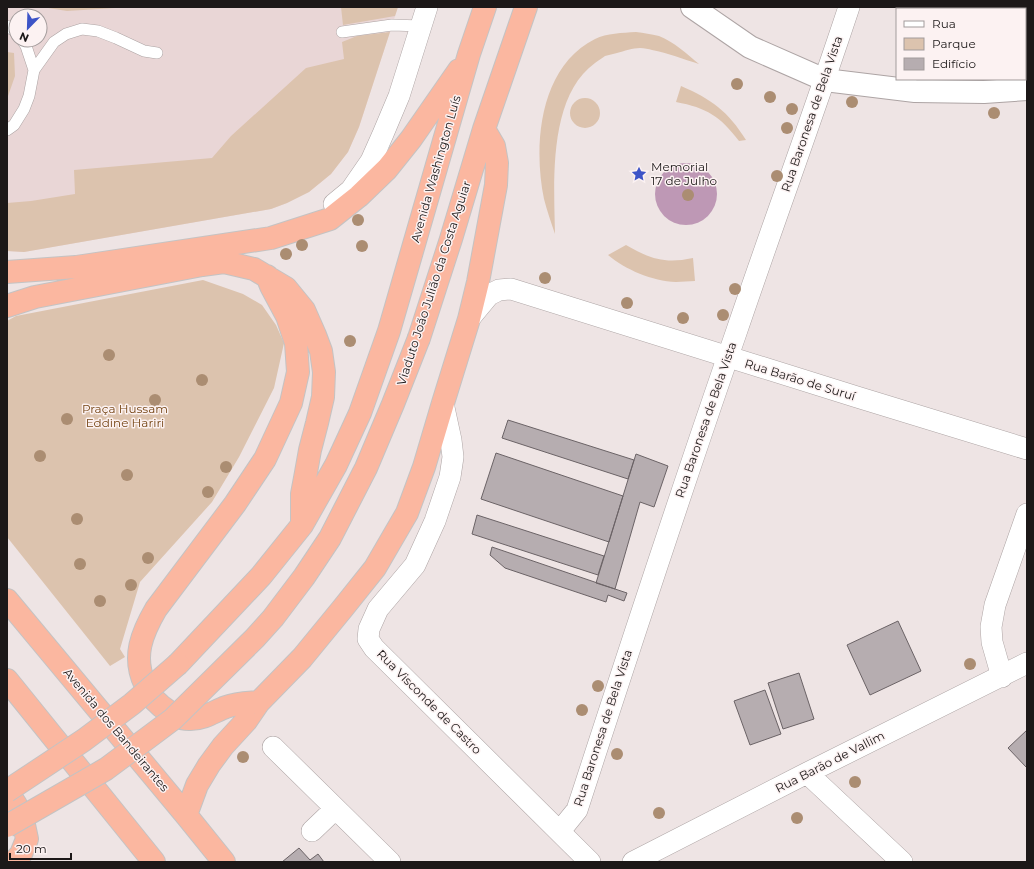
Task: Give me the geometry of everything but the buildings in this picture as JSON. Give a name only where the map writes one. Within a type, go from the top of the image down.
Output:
[{"type":"highway","name":"Avenida Washington Luís","points":[[302,525],[336,465],[360,413],[389,331],[469,54],[485,7]]},
{"type":"highway","points":[[186,814],[197,785],[209,765],[223,746],[246,721],[259,702],[302,658],[344,608],[375,568],[407,512],[424,466],[469,319],[478,282],[496,186],[497,163],[494,146],[484,129],[526,7]]},
{"type":"highway","points":[[7,272],[76,267],[271,238],[330,219],[359,196],[387,169],[411,139],[469,54]]},
{"type":"highway","name":"Viaduto João Julião da Costa Aguiar","points":[[7,826],[106,769],[173,719],[250,643],[273,618],[304,578],[330,538],[366,468],[393,404],[419,338],[484,129]]},
{"type":"highway","points":[[7,306],[35,297],[224,262],[254,269],[286,288],[304,310],[321,351],[324,372],[323,398],[318,423],[310,450],[302,494],[302,525],[261,576],[178,664],[132,704],[84,740],[7,791],[23,820],[26,839],[21,854],[14,862]]},
{"type":"highway","points":[[259,702],[226,707],[212,714],[199,718],[179,718],[167,711],[150,696],[141,675],[139,657],[142,639],[147,624],[156,609],[235,504],[265,459],[291,403],[298,372],[296,343],[287,316],[267,276]]},
{"type":"highway","name":"Avenida dos Bandeirantes","points":[[7,600],[186,814],[224,862]]},
{"type":"highway","points":[[7,680],[154,862]]},
{"type":"street","points":[[692,7],[750,47],[825,80],[915,91],[984,92],[1027,89]]},
{"type":"street","name":"Rua Baronesa de Bela Vista","points":[[560,831],[577,810],[648,592],[849,7]]},
{"type":"street","points":[[271,238],[318,217],[351,190],[371,161],[399,96],[424,16]]},
{"type":"street","name":"Rua Barão de Suruí","points":[[469,319],[489,294],[499,290],[511,289],[1027,449]]},
{"type":"street","name":"Rua Visconde de Castro","points":[[443,403],[453,457],[450,477],[434,521],[415,565],[378,609],[369,629],[368,639],[374,648],[590,862]]},
{"type":"street","points":[[1002,677],[992,642],[991,627],[995,605],[1027,514]]},
{"type":"street","name":"Rua Barão de Vallim","points":[[633,862],[807,773],[1027,664]]},
{"type":"street","points":[[273,747],[390,862]]},
{"type":"street","points":[[807,773],[902,862]]},
{"type":"street","points":[[312,831],[335,808]]},
{"type":"lane","points":[[342,32],[392,25],[424,16]]},
{"type":"lane","points":[[7,130],[14,125],[24,109],[29,96],[34,70],[54,42],[66,34],[82,29],[98,31],[144,51],[157,53]]},
{"type":"lane","points":[[27,48],[34,70]]},
{"type":"shaded area","points":[[7,7],[398,7],[359,127],[348,152],[331,174],[309,192],[271,209],[24,252],[7,251]]},
{"type":"shaded area","points":[[680,163],[692,163],[708,172],[715,182],[717,194],[715,206],[708,216],[692,225],[680,225],[669,220],[660,211],[655,200],[655,188],[660,177],[669,168]]},
{"type":"green space","points":[[42,7],[131,7],[67,11]]},
{"type":"green space","points":[[341,7],[398,7],[395,16],[343,25]]},
{"type":"green space","points":[[390,32],[359,127],[348,152],[331,174],[309,192],[271,209],[24,252],[7,251],[7,203],[75,194],[74,170],[212,158],[231,136],[306,68],[344,59],[342,42],[357,36]]},
{"type":"green space","points":[[636,32],[656,35],[665,39],[680,48],[699,64],[664,53],[637,48],[605,56],[595,63],[580,78],[569,97],[561,118],[557,142],[554,190],[555,234],[544,199],[539,156],[544,110],[551,88],[562,68],[576,52],[595,39],[610,34]]},
{"type":"green space","points":[[7,52],[14,53],[15,76],[7,99]]},
{"type":"green space","points":[[681,86],[710,101],[718,107],[732,121],[746,140],[739,141],[726,125],[705,110],[676,102]]},
{"type":"green space","points":[[585,98],[596,102],[600,113],[596,124],[585,128],[574,124],[570,113],[574,102]]},
{"type":"green space","points":[[626,245],[643,254],[658,259],[683,260],[693,258],[695,281],[676,282],[649,277],[631,270],[608,255]]},
{"type":"green space","name":"Praça Hussam Eddine Hariri","points":[[203,280],[243,294],[262,305],[276,325],[284,343],[274,388],[239,457],[212,502],[140,582],[120,649],[125,657],[110,666],[7,537],[7,321],[16,316]]},
{"type":"place","name":"Memorial 17 de Julho","points":[[639,174]]}]
